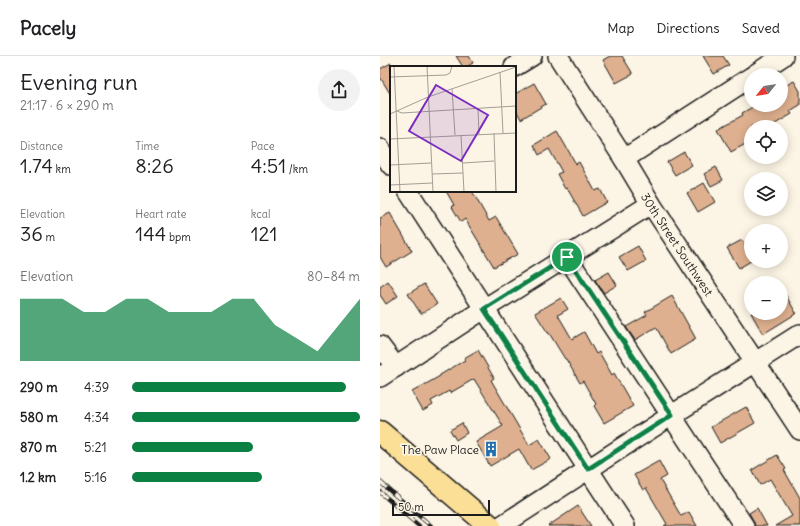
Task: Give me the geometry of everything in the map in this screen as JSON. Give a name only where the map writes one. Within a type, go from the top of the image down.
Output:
[{"type":"main road","points":[[380,432],[490,526]]},
{"type":"street","points":[[516,66],[532,56]]},
{"type":"street","name":"30th Street Southwest","points":[[558,56],[651,204],[800,430]]},
{"type":"street","points":[[765,68],[783,56]]},
{"type":"street","points":[[624,159],[744,82]]},
{"type":"street","points":[[409,192],[625,526]]},
{"type":"street","points":[[380,346],[388,372],[484,309],[651,204]]},
{"type":"street","points":[[567,257],[744,526]]},
{"type":"street","points":[[501,526],[800,334]]},
{"type":"building","points":[[456,56],[469,56],[473,63],[468,66],[462,66]]},
{"type":"building","points":[[610,56],[622,56],[633,74],[616,83],[603,60]]},
{"type":"building","points":[[703,56],[723,56],[729,65],[714,74]]},
{"type":"building","points":[[391,63],[390,93],[380,77],[380,69]]},
{"type":"building","points":[[794,81],[800,91],[800,105],[790,111],[792,114],[782,120],[744,120],[744,145],[731,152],[718,129],[743,115],[742,113],[744,112],[788,112],[788,84]]},
{"type":"building","points":[[534,83],[546,104],[521,119],[516,110],[516,93]]},
{"type":"building","points":[[557,131],[576,164],[579,162],[595,191],[600,189],[607,202],[583,216],[557,174],[562,172],[549,149],[539,155],[534,145]]},
{"type":"building","points":[[684,152],[692,165],[675,175],[667,162]]},
{"type":"building","points":[[716,167],[723,180],[711,186],[704,174]]},
{"type":"building","points":[[704,183],[715,202],[698,212],[687,193]]},
{"type":"building","points":[[447,192],[473,192],[489,221],[496,217],[518,254],[494,267],[465,219],[461,222],[452,207],[454,205]]},
{"type":"building","points":[[390,213],[412,251],[386,267],[380,257],[380,218]]},
{"type":"building","points":[[742,240],[744,243],[744,265],[739,268],[727,248]]},
{"type":"building","points":[[638,246],[646,261],[628,271],[619,257]]},
{"type":"building","points":[[609,272],[617,285],[604,293],[595,280]]},
{"type":"building","points":[[388,281],[398,296],[386,304],[380,295],[380,287]]},
{"type":"building","points":[[424,284],[437,304],[421,314],[408,294]]},
{"type":"building","points":[[672,296],[696,339],[671,354],[656,327],[635,340],[626,327],[647,315],[645,312]]},
{"type":"building","points":[[561,298],[568,309],[558,315],[572,339],[584,332],[596,354],[599,352],[612,375],[614,373],[633,406],[604,423],[594,406],[596,404],[583,381],[580,383],[566,359],[535,313]]},
{"type":"building","points":[[788,299],[796,313],[788,319]]},
{"type":"building","points":[[755,320],[786,320],[763,334]]},
{"type":"building","points":[[478,350],[494,378],[491,380],[529,445],[539,439],[551,459],[531,470],[519,449],[490,466],[476,442],[503,426],[474,379],[450,393],[449,391],[431,401],[433,405],[423,411],[412,392],[440,376],[465,360],[464,358]]},
{"type":"building","points":[[746,407],[755,423],[720,443],[711,427]]},
{"type":"building","points":[[462,423],[467,433],[456,440],[450,430]]},
{"type":"building","points":[[777,455],[786,469],[784,470],[800,498],[800,526],[775,526],[792,516],[770,479],[760,485],[752,470]]},
{"type":"building","points":[[659,461],[667,476],[660,480],[681,516],[689,512],[697,526],[664,526],[667,524],[646,488],[643,490],[634,475]]},
{"type":"building","points":[[578,506],[591,526],[548,526]]},
{"type":"building","points":[[757,508],[767,526],[755,526],[749,513]]},
{"type":"railway","points":[[380,482],[431,526]]},
{"type":"railway","points":[[380,492],[419,526]]},
{"type":"place","name":"The Paw Place","points":[[491,449]]},
{"type":"route","points":[[567,257],[672,415],[588,469],[484,309],[567,257]]}]
